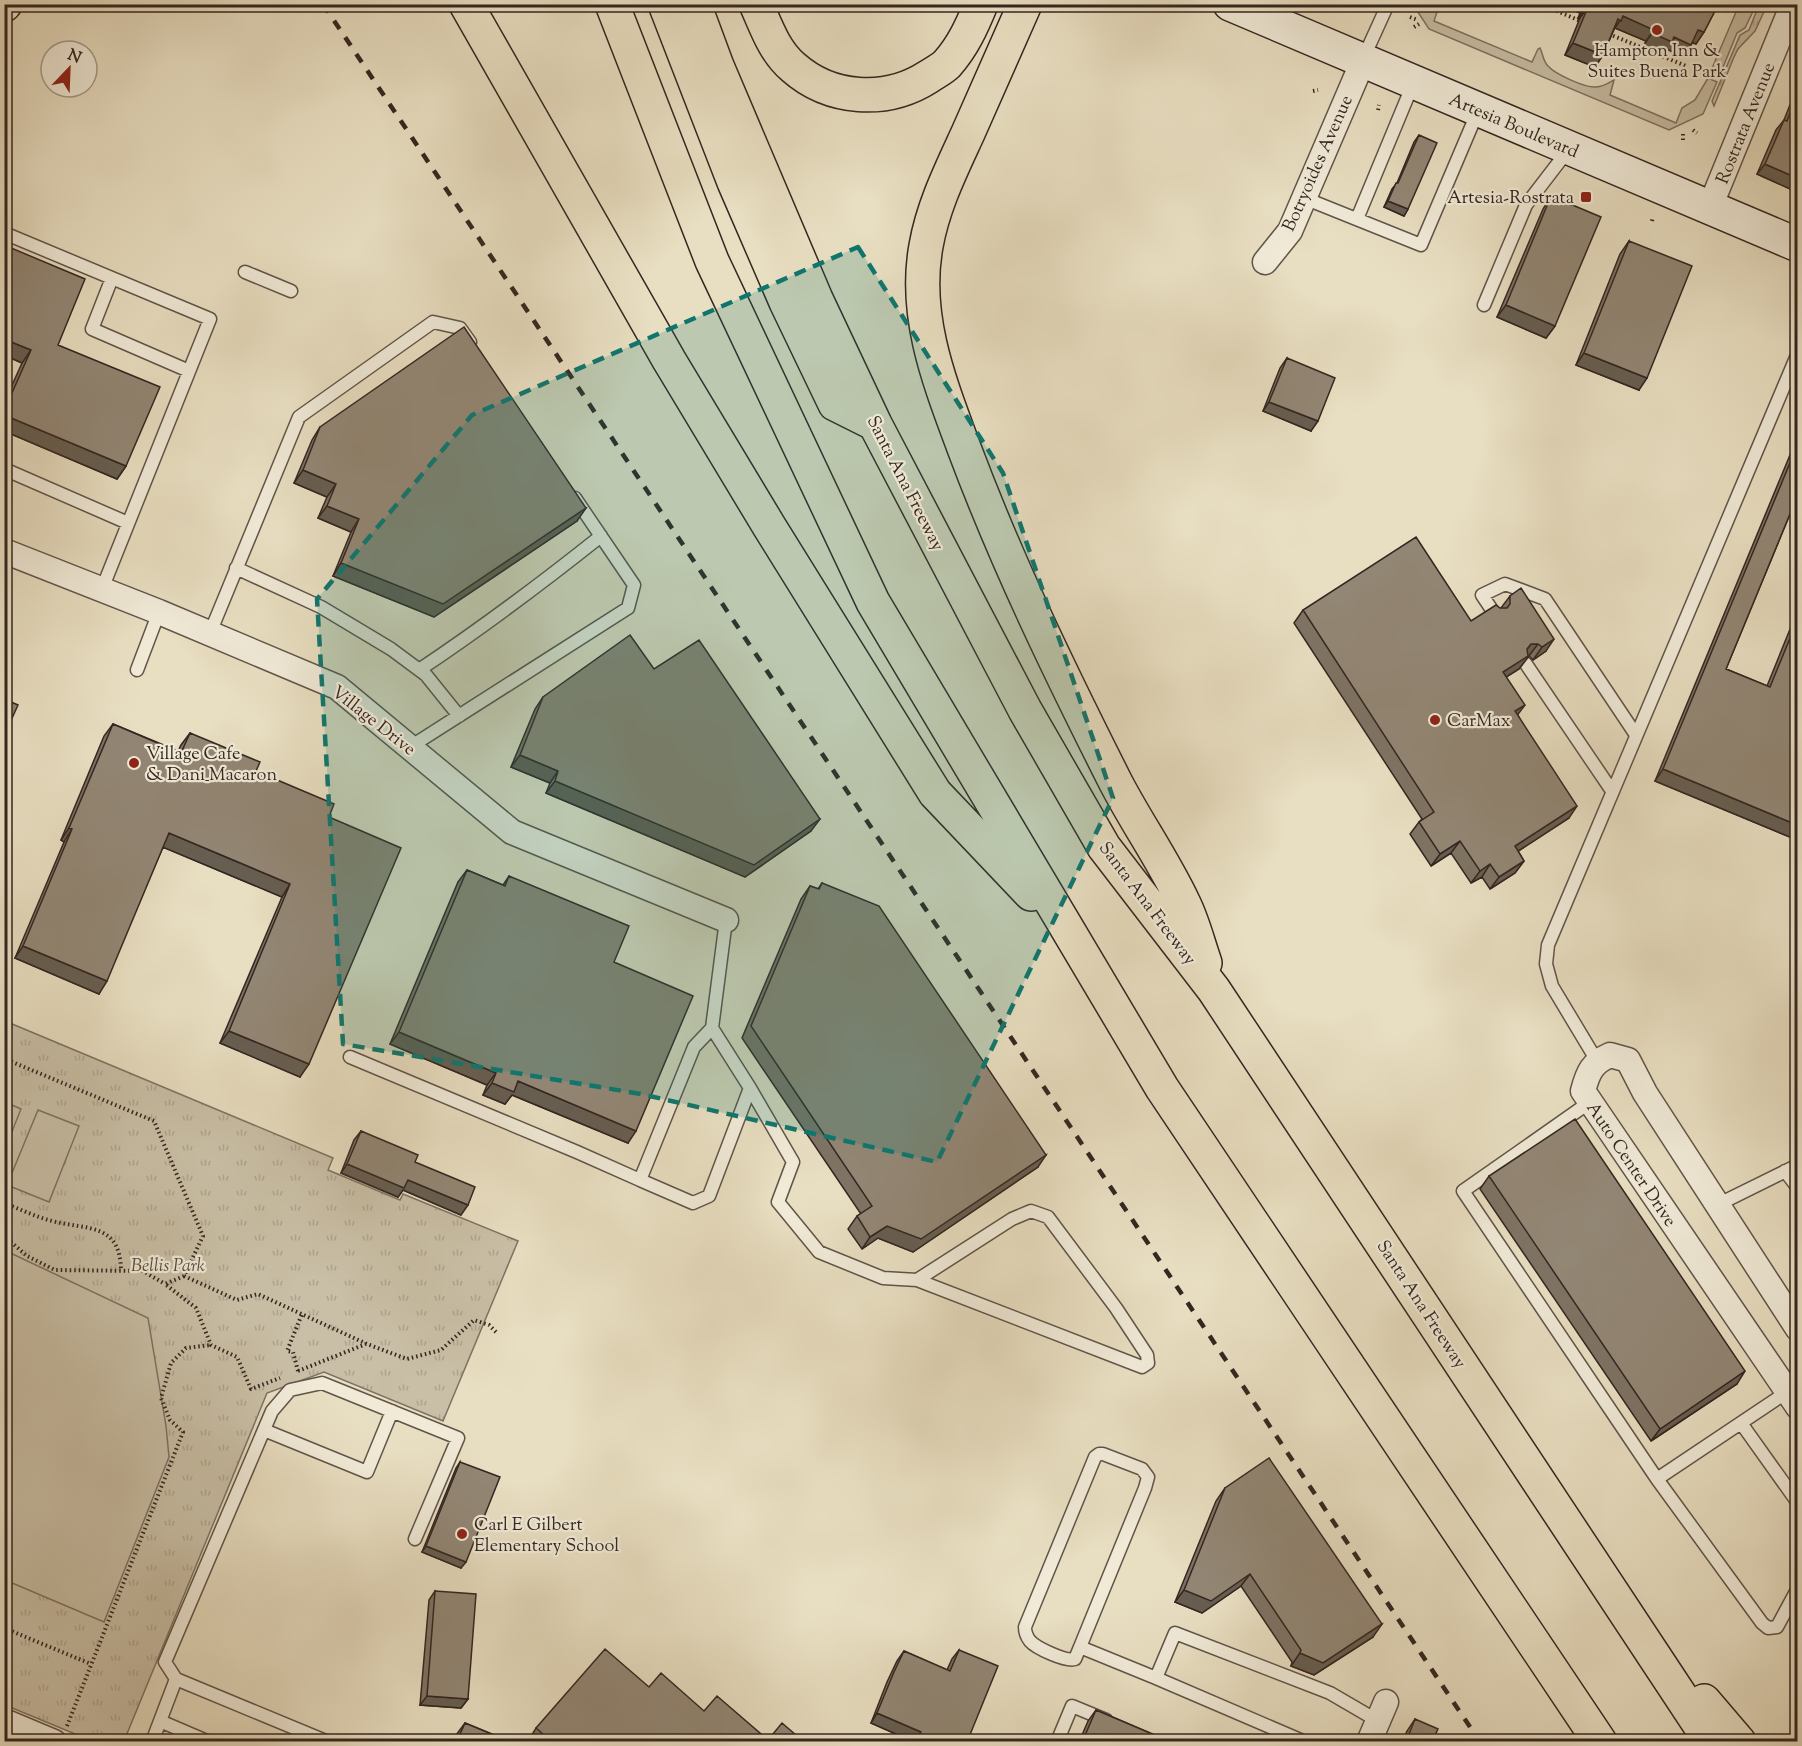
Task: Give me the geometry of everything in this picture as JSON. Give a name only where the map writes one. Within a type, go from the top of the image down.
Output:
[{"type":"highway","points":[[466,4],[669,360],[935,793],[1070,934]]},
{"type":"highway","points":[[612,4],[712,261],[873,602],[1162,1088],[1600,1742]]},
{"type":"highway","points":[[665,4],[734,182],[786,302],[835,404],[876,424]]},
{"type":"highway","name":"Santa Ana Freeway","points":[[694,4],[717,66],[816,299],[876,424],[1025,710],[1104,847],[1215,990],[1711,1742]]},
{"type":"highway","points":[[756,4],[770,37],[784,58],[817,85],[859,95],[880,96],[920,82],[946,65],[968,35],[981,4]]},
{"type":"highway","points":[[1025,4],[936,205],[923,270],[922,295],[926,325],[934,366],[974,476],[1008,560],[1057,666],[1120,790],[1185,905],[1215,990]]},
{"type":"highway","points":[[1620,1604],[1738,1742]]},
{"type":"main road","name":"Artesia Boulevard","points":[[1230,4],[1797,245]]},
{"type":"street","name":"Rostrata Avenue","points":[[1710,207],[1793,4]]},
{"type":"street","name":"Botryoides Avenue","points":[[1265,262],[1290,231],[1363,60]]},
{"type":"street","name":"Village Drive","points":[[4,551],[159,612],[338,687],[512,832],[726,920]]},
{"type":"street","points":[[1597,1061],[1610,1055],[1628,1060],[1645,1093],[1797,1329]]},
{"type":"street","name":"Auto Center Drive","points":[[1597,1061],[1587,1076],[1583,1091],[1792,1400]]},
{"type":"street","points":[[4,1721],[45,1736]]},
{"type":"lane","points":[[1363,60],[1388,4]]},
{"type":"lane","points":[[1357,219],[1414,82]]},
{"type":"lane","points":[[1304,198],[1421,245],[1478,110]]},
{"type":"lane","points":[[1484,305],[1526,205],[1569,148]]},
{"type":"lane","points":[[4,233],[210,319],[102,589]]},
{"type":"lane","points":[[245,272],[291,291]]},
{"type":"lane","points":[[112,278],[92,329],[189,370]]},
{"type":"lane","points":[[210,633],[299,417],[433,322],[460,328],[474,348]]},
{"type":"lane","points":[[1597,1061],[1552,986],[1546,964],[1548,945],[1797,353]]},
{"type":"lane","points":[[4,469],[128,523]]},
{"type":"lane","points":[[410,747],[628,608],[634,585],[568,486]]},
{"type":"lane","points":[[419,670],[471,636],[601,536]]},
{"type":"lane","points":[[236,568],[321,607],[391,649],[426,675],[459,716]]},
{"type":"lane","points":[[1494,613],[1482,595],[1505,584],[1545,599],[1636,735]]},
{"type":"lane","points":[[137,670],[159,612]]},
{"type":"lane","points":[[1526,664],[1612,791]]},
{"type":"lane","points":[[640,1180],[694,1047],[712,1028],[726,920]]},
{"type":"lane","points":[[712,1028],[793,1162],[778,1202],[819,1252],[883,1278],[917,1280],[1142,1367],[1148,1363],[1147,1355],[1116,1308],[1048,1217],[1031,1211],[1012,1219],[917,1280]]},
{"type":"lane","points":[[350,1057],[693,1203],[709,1196],[750,1088]]},
{"type":"lane","points":[[1590,1102],[1463,1191],[1657,1479],[1762,1623],[1768,1628],[1777,1627],[1797,1588]]},
{"type":"lane","points":[[1717,1204],[1797,1166]]},
{"type":"lane","points":[[1785,1171],[1797,1188]]},
{"type":"lane","points":[[328,1742],[176,1679],[165,1662],[272,1411],[290,1390],[322,1383],[458,1438],[415,1539]]},
{"type":"lane","points":[[1657,1479],[1741,1423],[1792,1400]]},
{"type":"lane","points":[[264,1430],[367,1472],[392,1412]]},
{"type":"lane","points":[[1741,1423],[1797,1503]]},
{"type":"lane","points":[[1103,1454],[1142,1469],[1148,1477],[1080,1647],[1075,1659],[1062,1658],[1031,1643],[1025,1633],[1025,1627],[1095,1457],[1103,1454]]},
{"type":"lane","points":[[1156,1678],[1175,1633],[1330,1693],[1378,1722]]},
{"type":"lane","points":[[1080,1647],[1305,1742]]},
{"type":"lane","points":[[152,1742],[176,1679]]},
{"type":"lane","points":[[1057,1742],[1072,1706],[1116,1724]]},
{"type":"lane","points":[[160,1721],[209,1742]]},
{"type":"path","points":[[1051,4],[1058,8]]},
{"type":"path","points":[[1540,4],[1587,24]]},
{"type":"path","points":[[1410,17],[1419,22],[1414,27]]},
{"type":"path","points":[[1602,30],[1686,66]]},
{"type":"path","points":[[1683,134],[1683,140]]},
{"type":"path","points":[[5,1060],[154,1121],[203,1236],[184,1276],[165,1284]]},
{"type":"path","points":[[4,1203],[50,1221],[101,1231],[115,1241],[121,1257],[121,1270]]},
{"type":"path","points":[[4,1236],[27,1256],[55,1270],[142,1271],[165,1284],[196,1308],[211,1345]]},
{"type":"path","points":[[184,1276],[237,1300],[258,1294],[367,1344],[407,1359],[441,1350],[474,1320],[489,1325],[496,1332]]},
{"type":"path","points":[[297,1371],[292,1352],[287,1351],[302,1314]]},
{"type":"path","points":[[45,1736],[91,1664],[183,1432],[170,1420],[161,1398],[171,1363],[186,1348],[211,1345],[237,1357],[251,1389],[367,1344]]},
{"type":"path","points":[[4,1628],[91,1664]]},
{"type":"highlighted area","points":[[858,247],[1003,473],[1113,798],[937,1162],[641,1094],[343,1044],[317,599],[472,415]]},
{"type":"green space","points":[[1413,5],[1439,6],[1434,21],[1532,62],[1540,48],[1548,66],[1578,83],[1599,87],[1614,80],[1610,95],[1676,123],[1682,108],[1695,100],[1708,78],[1717,82],[1703,114],[1669,130],[1429,29],[1416,9],[1412,7]]},
{"type":"green space","points":[[1739,5],[1756,5],[1745,28],[1737,33],[1719,77],[1710,73]]},
{"type":"green space","points":[[1759,5],[1767,5],[1755,31],[1738,49],[1714,106],[1712,101],[1740,35],[1749,30]]},
{"type":"green space","name":"Bellis Park","points":[[5,1021],[333,1158],[328,1170],[400,1200],[403,1194],[518,1241],[443,1421],[324,1372],[267,1393],[124,1741],[92,1741],[5,1705]]},
{"type":"green space","points":[[5,1102],[21,1109],[5,1149]]},
{"type":"green space","points":[[38,1110],[79,1126],[49,1202],[7,1185]]},
{"type":"green space","points":[[4,1250],[148,1318],[169,1457],[104,1622],[5,1580]]},
{"type":"building","name":"Hampton Inn & Suites Buena Park","points":[[1587,4],[1718,5],[1704,32],[1698,30],[1691,45],[1674,37],[1672,42],[1652,33],[1654,30],[1623,16],[1621,21],[1618,19],[1603,55],[1573,43],[1588,7]]},
{"type":"building","points":[[1797,95],[1797,178],[1765,164],[1784,120],[1787,121]]},
{"type":"building","points":[[1419,135],[1437,143],[1408,209],[1388,201]]},
{"type":"building","points":[[1551,196],[1601,217],[1555,326],[1506,305]]},
{"type":"building","points":[[1629,241],[1692,266],[1647,378],[1584,353]]},
{"type":"building","points":[[4,245],[85,279],[58,345],[160,387],[126,466],[4,415],[31,350],[4,339]]},
{"type":"building","points":[[464,327],[586,508],[443,604],[341,563],[359,519],[327,506],[336,484],[303,470],[320,427]]},
{"type":"building","points":[[1287,358],[1335,378],[1318,421],[1269,402]]},
{"type":"building","points":[[1797,446],[1797,497],[1726,669],[1770,687],[1797,621],[1797,825],[1663,769]]},
{"type":"building","name":"CarMax","points":[[1416,537],[1471,621],[1496,605],[1500,608],[1507,608],[1510,604],[1510,596],[1521,588],[1554,639],[1542,647],[1538,644],[1531,644],[1527,649],[1528,656],[1503,672],[1525,705],[1515,711],[1577,806],[1515,846],[1524,861],[1499,877],[1490,864],[1480,871],[1460,841],[1440,854],[1419,822],[1434,812],[1303,610]]},
{"type":"building","points":[[630,635],[654,669],[699,640],[820,819],[754,865],[555,781],[558,771],[520,755],[543,697]]},
{"type":"building","points":[[4,699],[18,705],[4,736]]},
{"type":"building","points":[[113,724],[181,753],[190,733],[260,762],[256,771],[334,804],[329,817],[401,848],[309,1064],[229,1031],[290,884],[169,833],[107,981],[23,946]]},
{"type":"building","points":[[467,870],[505,886],[509,876],[629,926],[614,962],[693,996],[636,1131],[518,1081],[514,1092],[492,1083],[496,1073],[399,1032]]},
{"type":"building","points":[[822,883],[879,906],[1046,1155],[921,1239],[887,1226],[870,1237],[857,1216],[872,1206],[751,1026],[810,886],[819,889]]},
{"type":"building","points":[[1575,1119],[1745,1371],[1660,1429],[1489,1176]]},
{"type":"building","points":[[361,1131],[418,1155],[415,1162],[475,1187],[468,1205],[408,1180],[404,1188],[347,1164]]},
{"type":"building","points":[[1269,1458],[1382,1624],[1323,1663],[1300,1653],[1301,1650],[1250,1574],[1211,1601],[1184,1590],[1225,1488]]},
{"type":"building","points":[[460,1462],[500,1477],[466,1562],[426,1546]]},
{"type":"building","points":[[435,1591],[476,1594],[468,1699],[427,1696]]},
{"type":"building","points":[[605,1649],[649,1687],[661,1673],[704,1711],[717,1696],[768,1740],[782,1723],[804,1742],[552,1742],[536,1728]]},
{"type":"building","points":[[959,1650],[998,1666],[967,1742],[917,1742],[921,1732],[877,1713],[904,1651],[950,1671]]},
{"type":"building","points":[[1096,1710],[1171,1742],[1080,1742]]},
{"type":"building","points":[[1415,1719],[1438,1729],[1432,1742],[1406,1742]]},
{"type":"building","points":[[465,1723],[511,1742],[438,1742],[441,1735],[457,1741]]},
{"type":"railway","points":[[323,4],[1480,1742]]},
{"type":"place","name":"Hampton Inn & Suites Buena Park","points":[[1657,30]]},
{"type":"place","name":"Artesia-Rostrata","points":[[1586,197]]},
{"type":"place","name":"CarMax","points":[[1435,720]]},
{"type":"place","name":"Village Cafe & Dani_Macaron","points":[[134,763]]},
{"type":"place","name":"Carl E Gilbert Elementary School","points":[[462,1534]]}]
